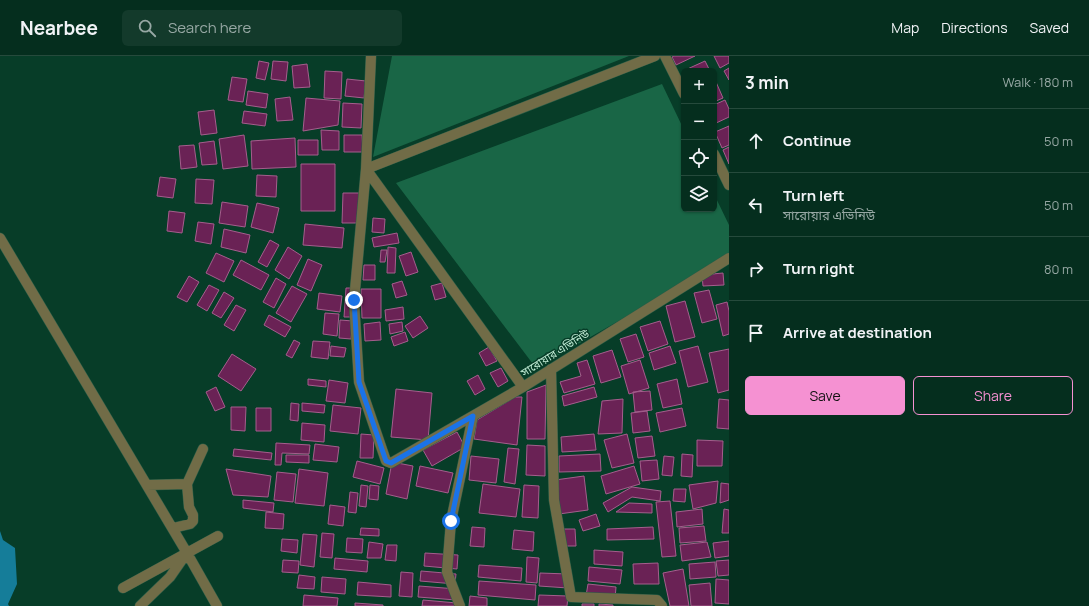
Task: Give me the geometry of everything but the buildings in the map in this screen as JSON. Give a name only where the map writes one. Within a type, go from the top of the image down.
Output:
[{"type":"street","points":[[371,56],[366,169],[523,386]]},
{"type":"street","points":[[366,169],[655,56]]},
{"type":"street","points":[[665,56],[681,88]]},
{"type":"street","points":[[717,160],[729,185]]},
{"type":"street","name":"সারোয়ার এভিনিউ","points":[[366,169],[354,300],[359,382],[386,461],[391,463],[523,386],[729,258]]},
{"type":"street","points":[[0,238],[187,552],[217,606]]},
{"type":"street","points":[[551,369],[554,500],[571,597],[657,600],[662,606]]},
{"type":"street","points":[[460,606],[447,572],[451,521],[473,416]]},
{"type":"street","points":[[172,528],[190,524],[193,521],[193,515],[189,507],[187,484],[203,449]]},
{"type":"street","points":[[147,485],[187,484]]},
{"type":"street","points":[[123,588],[218,536]]},
{"type":"street","points":[[140,606],[170,578],[187,552]]},
{"type":"green space","points":[[392,56],[629,56],[373,157]]},
{"type":"green space","points":[[662,84],[681,124],[681,212],[717,212],[717,200],[729,225],[729,258],[536,368],[396,183]]},
{"type":"water","points":[[0,531],[3,540],[15,548],[17,584],[8,604],[9,606],[0,606]]},
{"type":"route","points":[[354,300],[359,382],[386,461],[391,463],[473,416],[451,521]]}]
